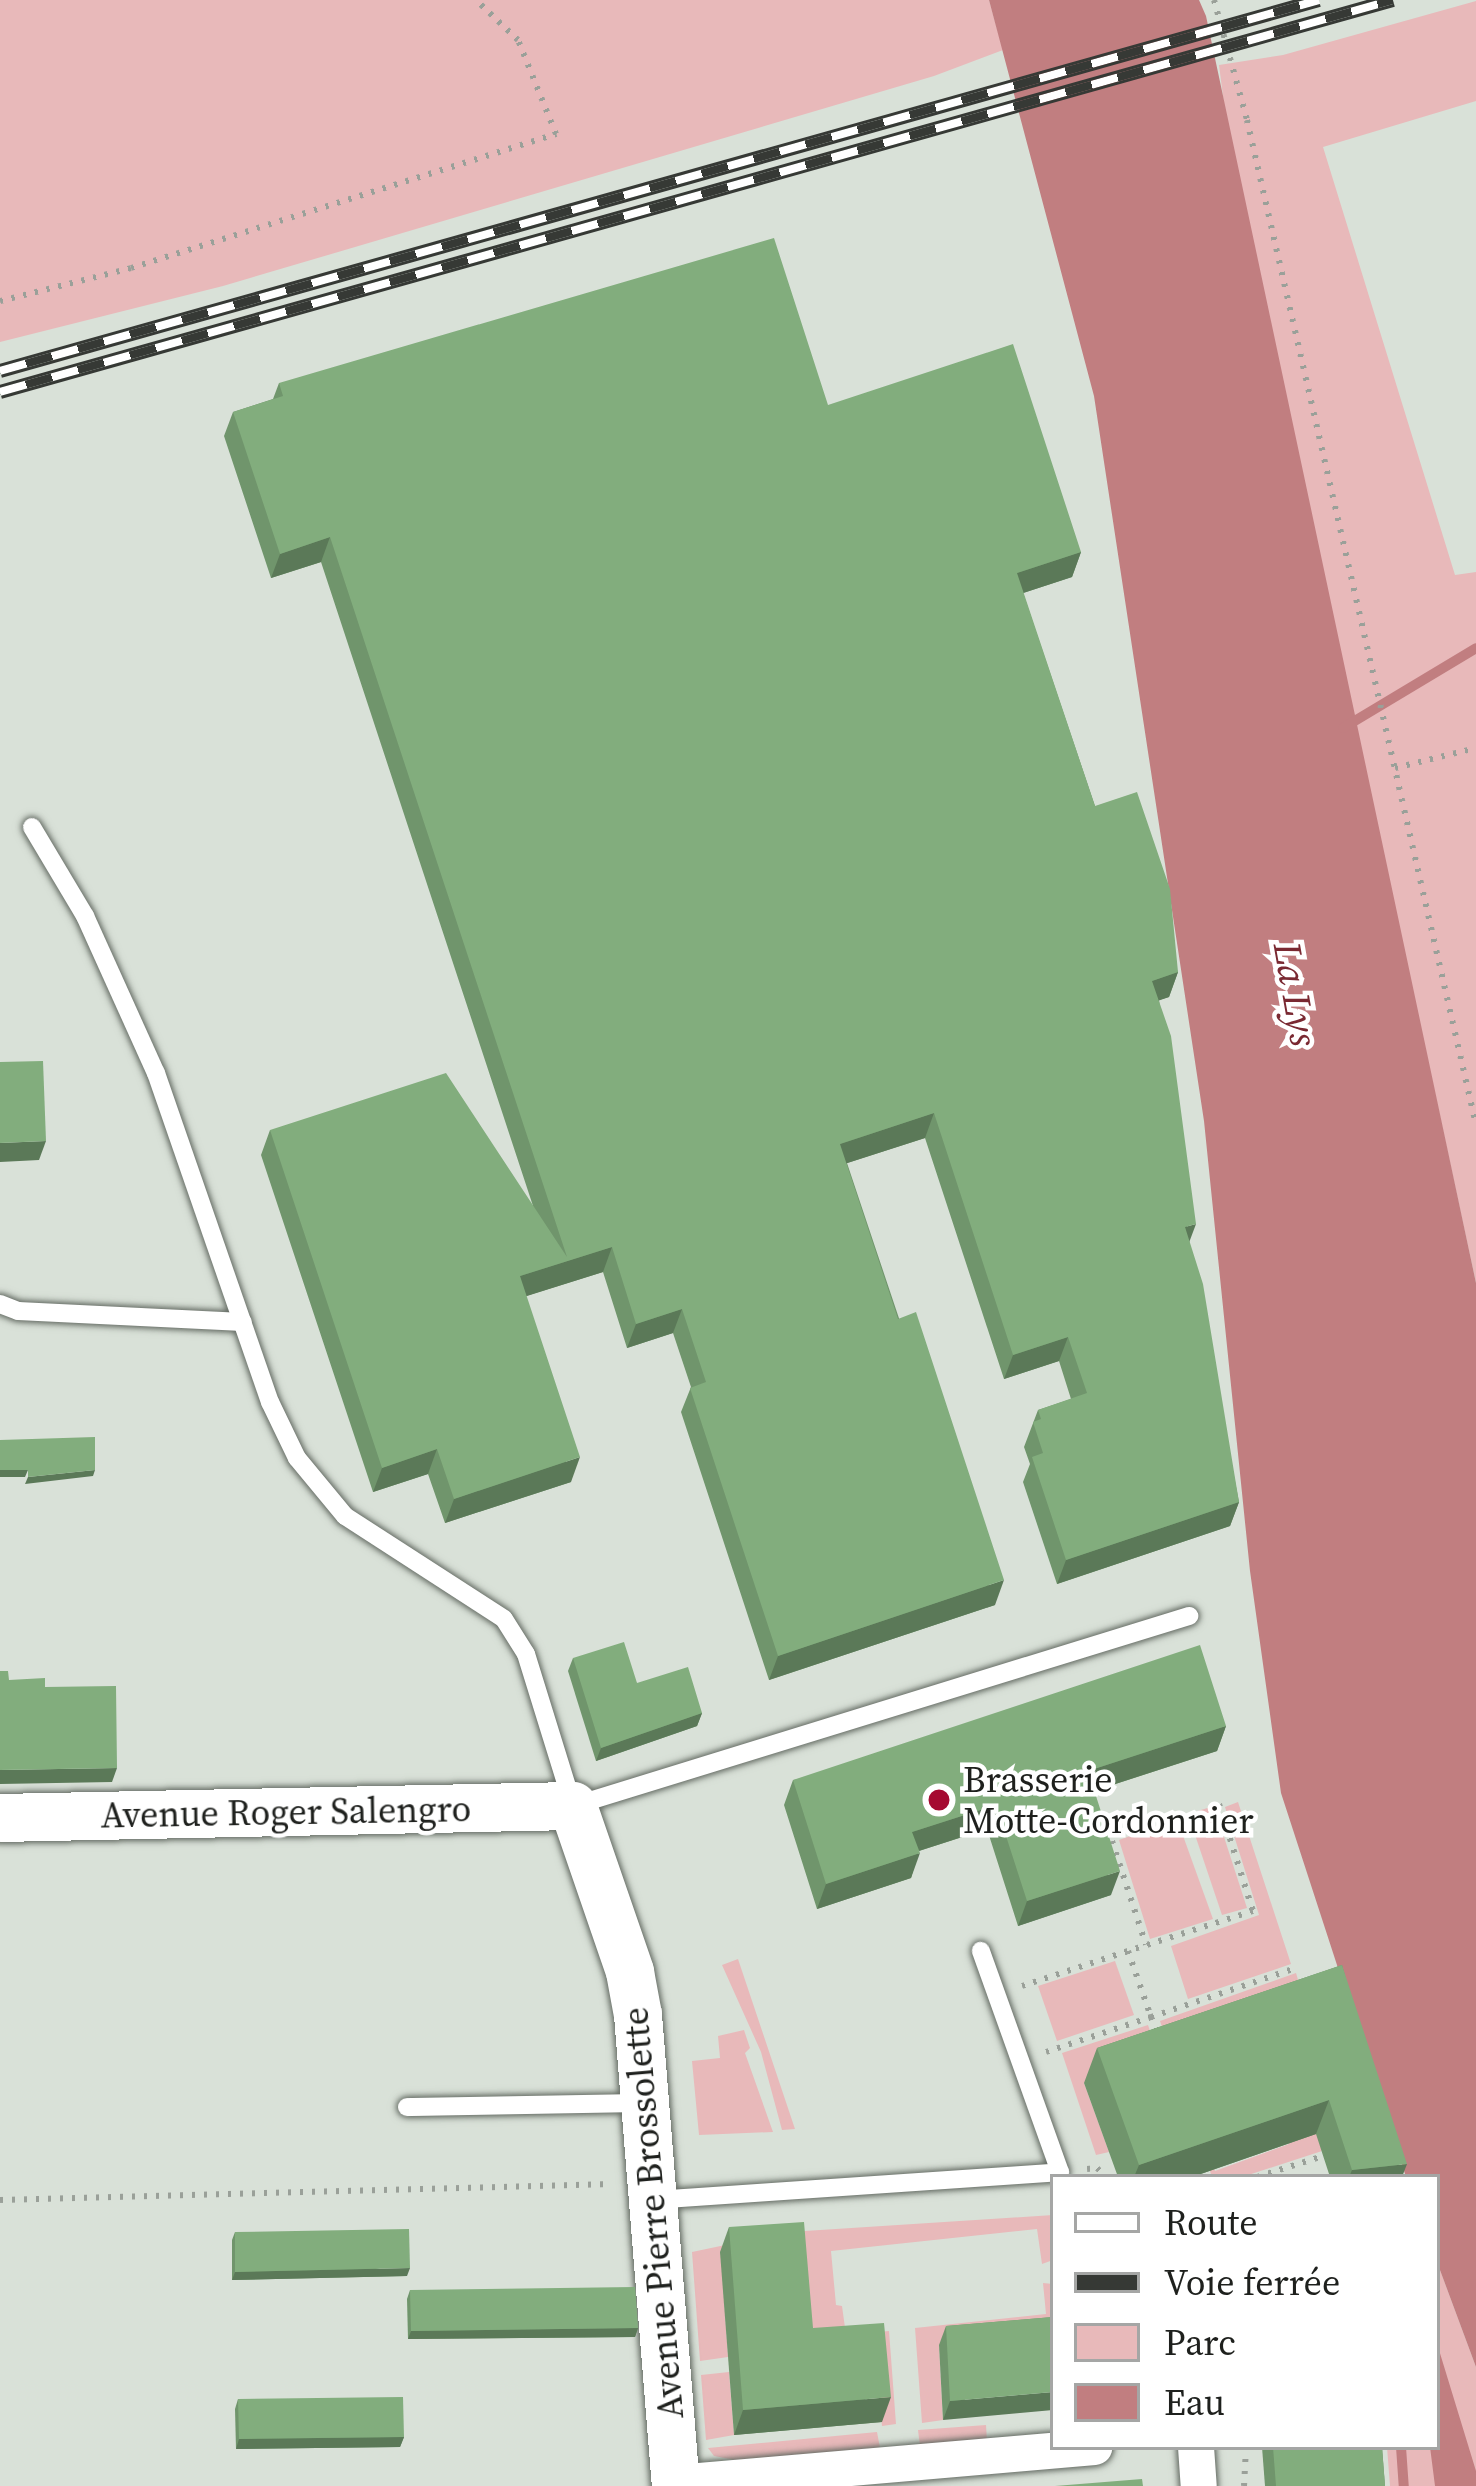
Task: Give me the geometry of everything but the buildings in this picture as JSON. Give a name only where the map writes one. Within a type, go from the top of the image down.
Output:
[{"type":"street","name":"Avenue Roger Salengro","points":[[0,1818],[573,1806]]},
{"type":"street","name":"Avenue Pierre Brossolette","points":[[573,1806],[630,1972],[676,2485]]},
{"type":"street","points":[[676,2485],[1061,2450]]},
{"type":"street","points":[[1196,2450],[1199,2486]]},
{"type":"lane","points":[[32,827],[86,916],[156,1073],[243,1322],[298,1458],[345,1516],[504,1619],[526,1654],[573,1806],[1189,1616]]},
{"type":"lane","points":[[0,1304],[18,1311],[243,1322]]},
{"type":"lane","points":[[653,2192],[1060,2172],[981,1951]]},
{"type":"lane","points":[[407,2108],[645,2103]]},
{"type":"path","points":[[0,301],[131,268],[556,134],[518,40],[476,0]]},
{"type":"path","points":[[1214,0],[1247,120],[1476,1125]]},
{"type":"path","points":[[1395,768],[1476,748]]},
{"type":"path","points":[[1010,1990],[1253,1911],[1220,1804]]},
{"type":"path","points":[[1112,1840],[1146,1945]]},
{"type":"path","points":[[1128,1951],[1161,2044]]},
{"type":"path","points":[[1033,2056],[1293,1969]]},
{"type":"path","points":[[1267,2174],[1323,2156]]},
{"type":"path","points":[[1292,2166],[1294,2174]]},
{"type":"path","points":[[0,2200],[653,2192]]},
{"type":"path","points":[[1244,2486],[1246,2450]]},
{"type":"green space","points":[[0,0],[989,0],[1003,50],[934,76],[223,286],[0,342]]},
{"type":"green space","points":[[1476,1],[1476,101],[1323,147],[1455,575],[1476,572],[1476,1283],[1228,135],[1219,65],[1283,55]]},
{"type":"green space","points":[[1238,1802],[1291,1964],[1188,1999],[1171,1946],[1259,1915],[1225,1807]]},
{"type":"green space","points":[[1214,1806],[1247,1908],[1222,1915],[1188,1814]]},
{"type":"green space","points":[[1177,1819],[1213,1919],[1150,1939],[1119,1840]]},
{"type":"green space","points":[[738,1959],[795,2129],[782,2130],[761,2052],[722,1965]]},
{"type":"green space","points":[[1115,1961],[1134,2015],[1057,2041],[1038,1986]]},
{"type":"green space","points":[[1296,1973],[1306,2007],[1175,2051],[1215,2171],[1289,2144],[1280,2111],[1316,2132],[1322,2151],[1251,2174],[1211,2174],[1160,2021]]},
{"type":"green space","points":[[1148,2025],[1159,2057],[1084,2083],[1109,2152],[1096,2155],[1062,2053]]},
{"type":"green space","points":[[744,2030],[750,2048],[745,2053],[773,2132],[699,2135],[692,2061],[720,2058],[718,2036]]},
{"type":"green space","points":[[1050,2215],[1050,2261],[1042,2264],[1037,2229],[831,2251],[836,2305],[842,2306],[846,2335],[889,2331],[896,2424],[882,2426],[874,2348],[804,2353],[721,2252],[728,2357],[700,2361],[692,2252],[730,2244],[729,2236]]},
{"type":"green space","points":[[1440,2270],[1476,2367],[1476,2486],[1390,2486],[1387,2450],[1440,2450]]},
{"type":"green space","points":[[1043,2283],[1050,2284],[1050,2336],[939,2345],[943,2420],[922,2423],[915,2328],[1046,2314]]},
{"type":"green space","points":[[729,2372],[734,2435],[706,2440],[701,2375]]},
{"type":"green space","points":[[986,2425],[987,2442],[920,2446],[918,2430]]},
{"type":"green space","points":[[877,2432],[880,2448],[740,2461],[714,2456],[708,2448]]},
{"type":"water","name":"La Lys","points":[[989,0],[1199,0],[1476,1283],[1476,2367],[1440,2270],[1440,2174],[1405,2174],[1281,1793],[1250,1571],[1204,1121],[1094,396]]},
{"type":"water","points":[[1440,2353],[1476,2471],[1476,2486],[1435,2486],[1430,2450],[1440,2450]]},
{"type":"waterway","points":[[1343,728],[1476,648]]},
{"type":"waterway","points":[[1401,2450],[1404,2486]]},
{"type":"railway","points":[[0,371],[1319,0]]},
{"type":"railway","points":[[0,392],[1393,0]]},
{"type":"place","name":"Brasserie Motte-Cordonnier","points":[[939,1800]]}]
